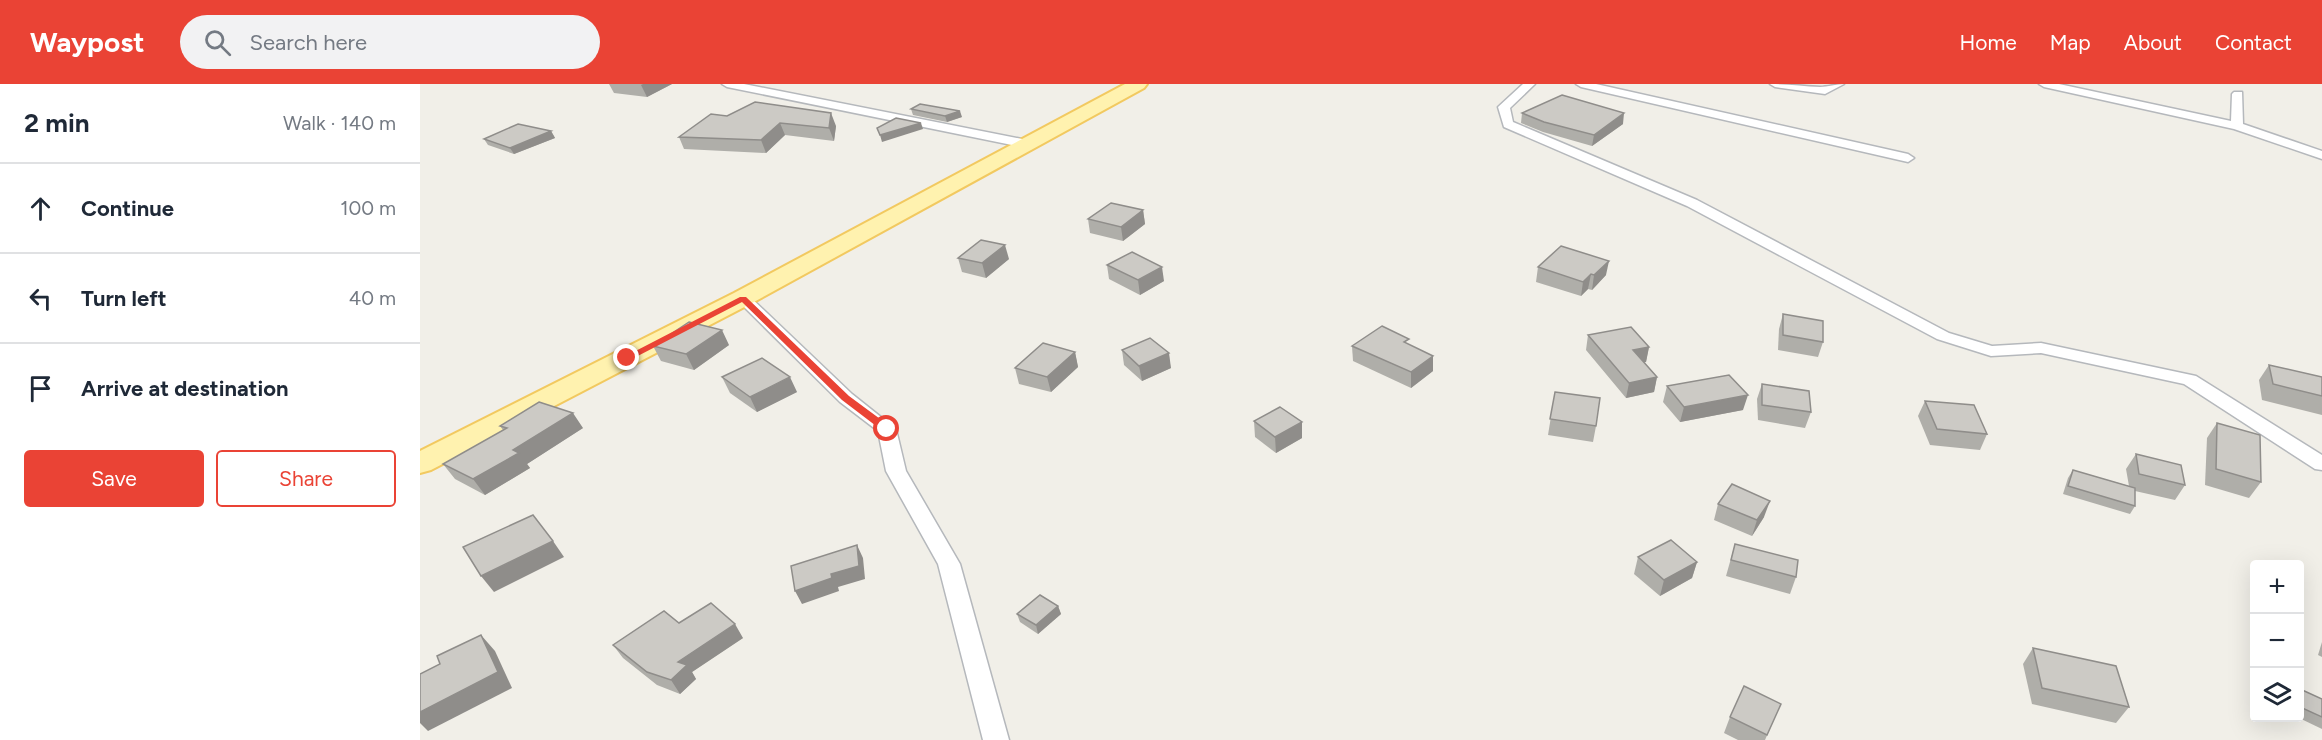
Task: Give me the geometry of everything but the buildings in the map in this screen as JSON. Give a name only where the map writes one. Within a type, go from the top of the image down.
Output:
[{"type":"main road","points":[[420,463],[743,298],[1138,84]]},
{"type":"street","points":[[727,84],[1027,144]]},
{"type":"street","points":[[1530,84],[1504,107],[1508,124],[1692,203],[1943,336],[1991,351],[2042,348],[2190,380],[2322,464]]},
{"type":"street","points":[[1581,84],[1908,158]]},
{"type":"street","points":[[1775,84],[1825,91],[1839,84]]},
{"type":"street","points":[[2044,84],[2237,126],[2322,155]]},
{"type":"street","points":[[2237,126],[2238,94]]},
{"type":"street","points":[[743,298],[846,398],[887,429],[896,471],[949,564],[996,740]]},
{"type":"route","points":[[627,358],[743,298],[846,398],[887,429]]}]
